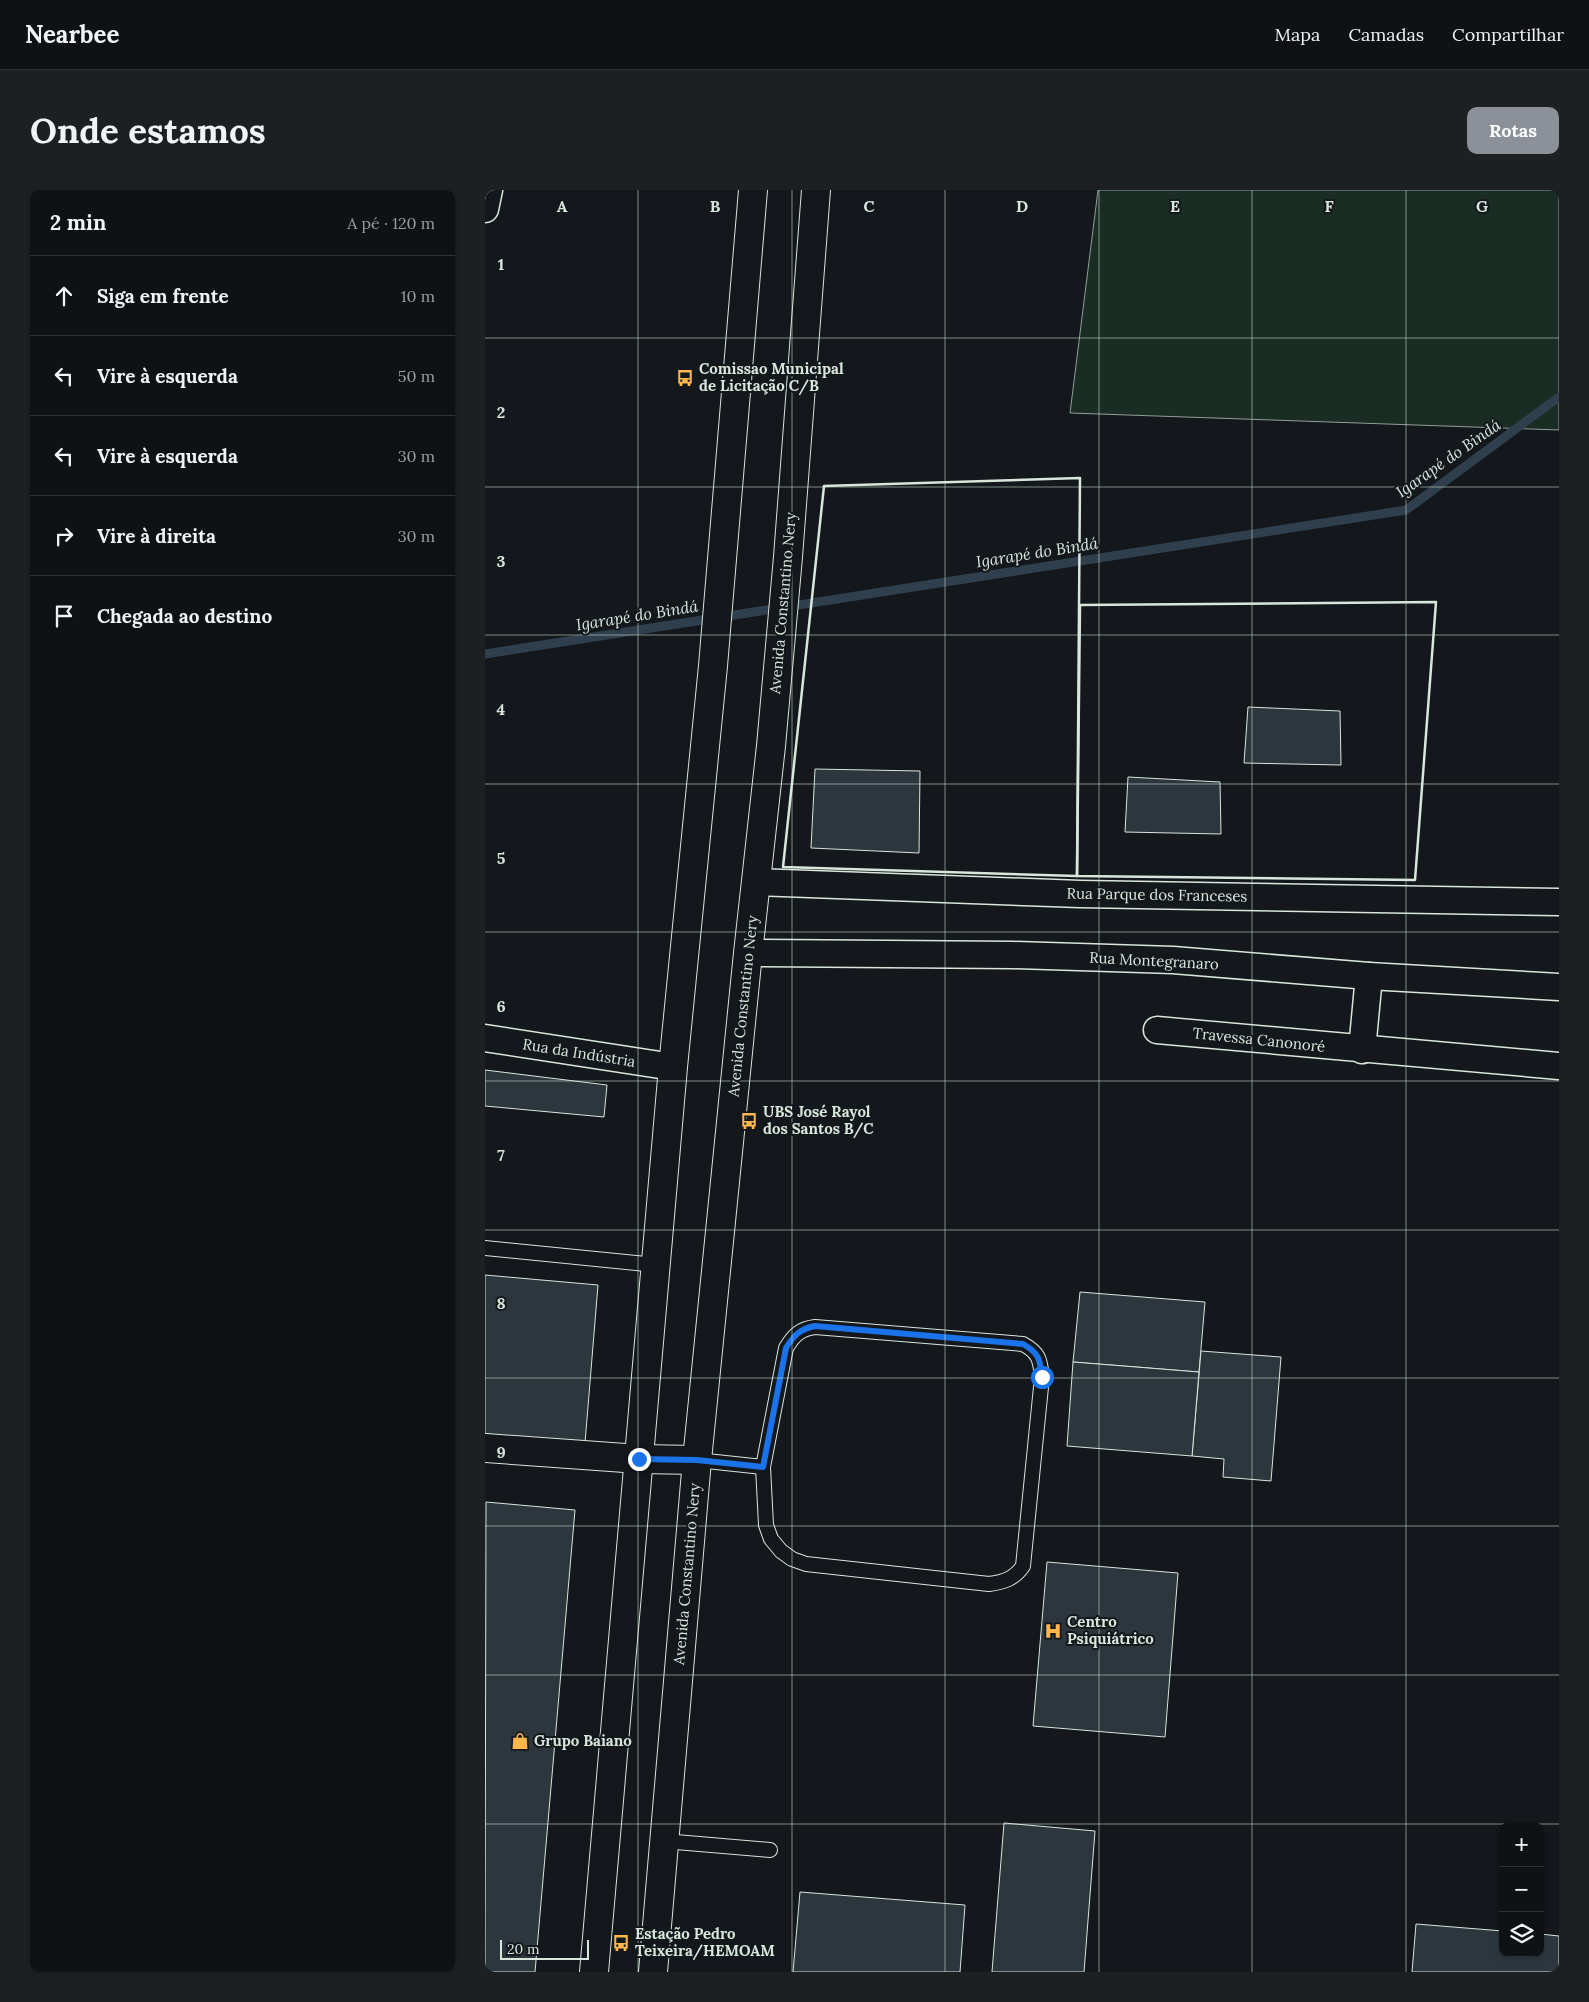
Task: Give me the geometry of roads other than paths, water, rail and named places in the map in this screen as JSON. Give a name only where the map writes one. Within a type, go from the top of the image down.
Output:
[{"type":"main road","points":[[594,1972],[673,1067],[713,666],[718,586],[753,190]]},
{"type":"main road","name":"Avenida Constantino Nery","points":[[653,1972],[697,1460],[747,953],[771,746],[788,557],[816,190]]},
{"type":"main road","points":[[485,1448],[639,1459],[697,1460]]},
{"type":"street","points":[[485,209],[489,190]]},
{"type":"street","name":"Rua Parque dos Franceses","points":[[756,882],[1080,894],[1559,902]]},
{"type":"street","name":"Rua Montegranaro","points":[[747,953],[1013,955],[1154,960],[1369,976],[1559,987]]},
{"type":"street","points":[[1362,1050],[1369,976]]},
{"type":"street","name":"Travessa Canonoré","points":[[1157,1030],[1362,1050],[1559,1066]]},
{"type":"street","name":"Rua da Indústria","points":[[485,1038],[673,1067]]},
{"type":"lane","points":[[485,1248],[656,1265]]},
{"type":"lane","points":[[815,1326],[1023,1344],[1034,1350],[1040,1360],[1042,1377],[1023,1566],[1016,1576],[1003,1582],[989,1584],[806,1564],[792,1559],[781,1551],[771,1538],[766,1525],[763,1467],[786,1348],[793,1337],[803,1329],[815,1326]]},
{"type":"lane","points":[[697,1460],[763,1467]]},
{"type":"lane","points":[[665,1840],[770,1850]]},
{"type":"waterway","name":"Igarapé do Bindá","points":[[485,654],[1406,510],[1559,397]]},
{"type":"place","name":"Comissao Municipal de Licitação C/B","points":[[685,378]]},
{"type":"place","name":"UBS José Rayol dos Santos B/C","points":[[749,1121]]},
{"type":"place","name":"Centro Psiquiátrico","points":[[1053,1631]]},
{"type":"place","name":"Grupo Baiano","points":[[520,1741]]},
{"type":"place","name":"Estação Pedro Teixeira/HEMOAM","points":[[621,1943]]}]
